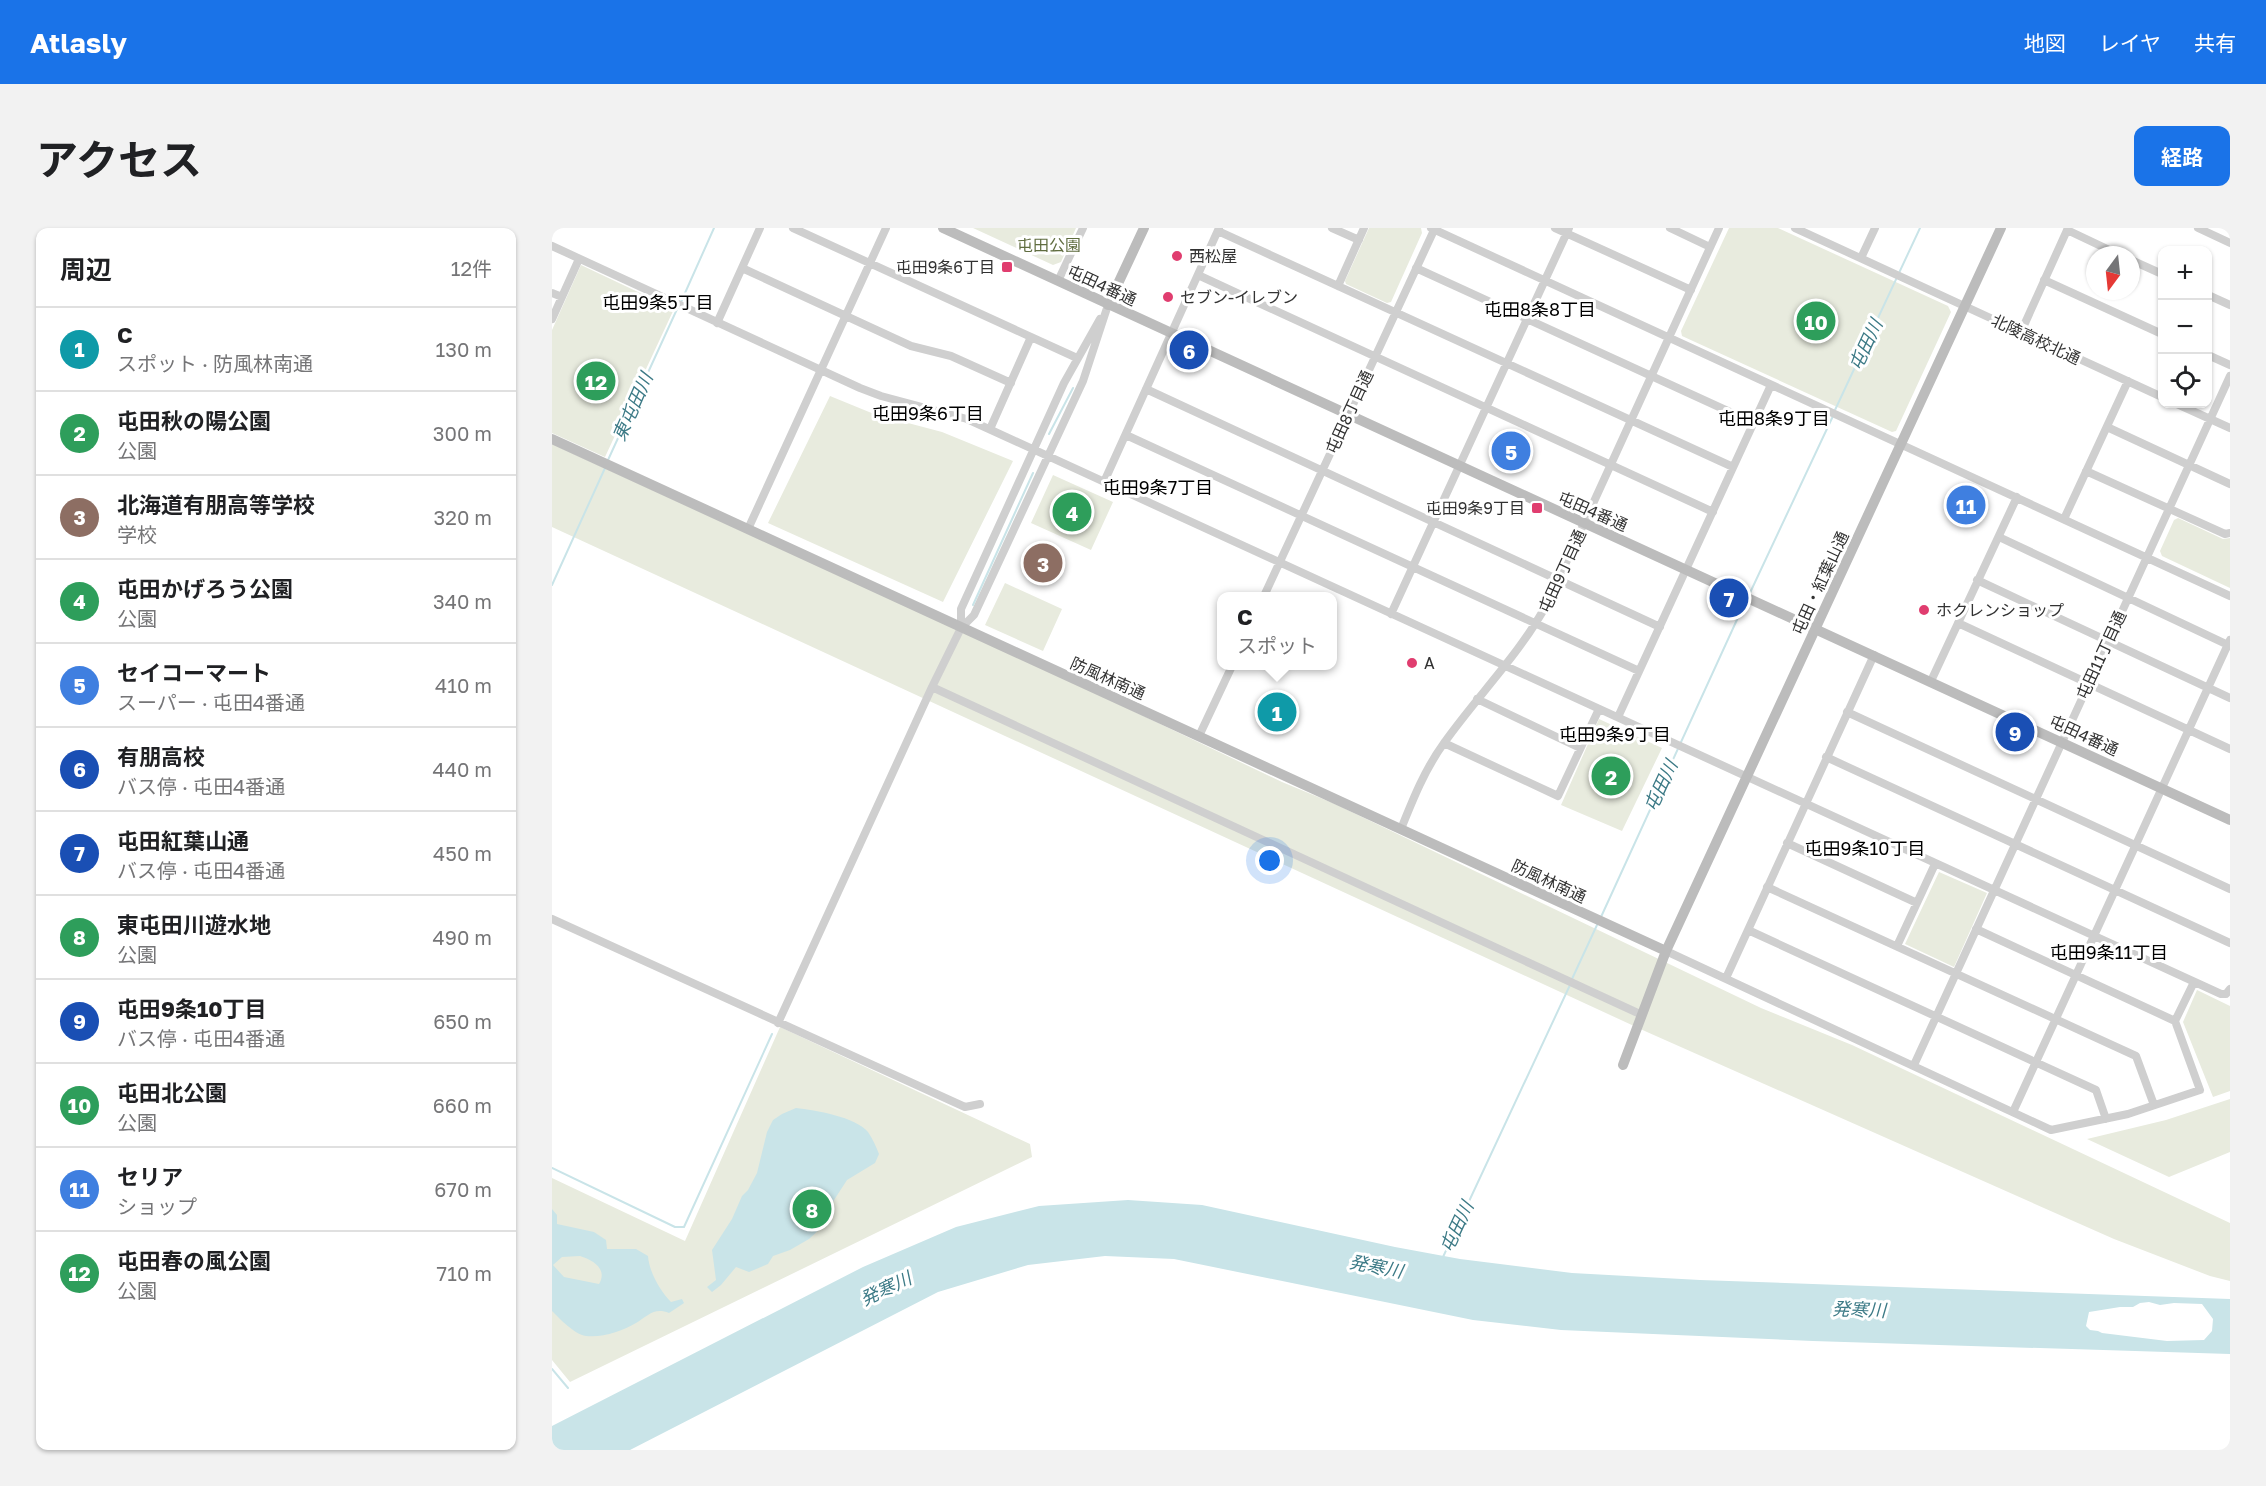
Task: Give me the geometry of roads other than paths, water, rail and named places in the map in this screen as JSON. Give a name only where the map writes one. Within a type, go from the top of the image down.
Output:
[{"type":"street","points":[[717,322],[760,228]]},
{"type":"street","points":[[793,228],[1077,358]]},
{"type":"street","points":[[748,529],[886,228]]},
{"type":"street","name":"屯田4番通","points":[[943,228],[2230,820]]},
{"type":"street","points":[[1058,281],[1083,228]]},
{"type":"street","points":[[961,628],[961,609],[1033,449],[1077,358],[1108,304],[1144,228]]},
{"type":"street","points":[[1332,228],[1359,240]]},
{"type":"street","points":[[1338,286],[1364,228]]},
{"type":"street","points":[[1433,228],[2230,596]]},
{"type":"street","name":"屯田8丁目通","points":[[1266,592],[1433,228]]},
{"type":"street","points":[[1555,228],[1568,231],[1690,290]]},
{"type":"street","points":[[1670,228],[1710,247]]},
{"type":"street","name":"屯田9丁目通","points":[[1401,829],[1417,790],[1444,743],[1537,624],[1719,228]]},
{"type":"street","points":[[1795,228],[1861,258],[1875,228]]},
{"type":"street","name":"屯田・紅葉山通","points":[[1623,1065],[1666,951],[2001,228]]},
{"type":"street","points":[[2198,228],[2230,243]]},
{"type":"street","points":[[1104,482],[1219,229],[1395,313],[1733,467]]},
{"type":"street","points":[[2021,332],[2068,229],[2103,246]]},
{"type":"street","points":[[1391,614],[1568,231]]},
{"type":"street","points":[[552,246],[880,396],[967,418],[2220,994],[2226,994],[2230,989]]},
{"type":"street","name":"北陵高校北通","points":[[1861,258],[2158,395]]},
{"type":"street","points":[[552,319],[579,259]]},
{"type":"street","points":[[2140,264],[2158,272]]},
{"type":"street","points":[[742,268],[911,346],[951,356],[1011,383]]},
{"type":"street","points":[[1416,268],[1754,423]]},
{"type":"street","points":[[1198,275],[1713,512]]},
{"type":"street","points":[[2044,280],[2158,332]]},
{"type":"street","points":[[552,293],[562,297]]},
{"type":"street","points":[[2212,297],[2230,305]]},
{"type":"street","points":[[778,1023],[932,687],[961,628],[974,615],[1083,381],[1108,304]]},
{"type":"street","points":[[990,429],[1031,338]]},
{"type":"street","points":[[2212,357],[2230,365]]},
{"type":"street","name":"屯田11丁目通","points":[[1914,1065],[2230,376]]},
{"type":"street","points":[[2064,519],[2128,381]]},
{"type":"street","points":[[1618,717],[1771,385]]},
{"type":"street","points":[[1146,389],[1660,627]]},
{"type":"street","points":[[2186,408],[2230,428]]},
{"type":"street","points":[[2107,427],[2230,484]]},
{"type":"street","points":[[1125,435],[1639,671]]},
{"type":"street","name":"防風林南通","points":[[552,439],[1666,951]]},
{"type":"street","points":[[2086,471],[2225,534],[2230,533]]},
{"type":"street","points":[[1931,681],[2017,497]]},
{"type":"street","points":[[1999,537],[2229,643],[2013,1112]]},
{"type":"street","points":[[1977,580],[2230,698]]},
{"type":"street","points":[[1958,624],[2230,749]]},
{"type":"street","points":[[1726,978],[1874,655]]},
{"type":"street","points":[[1199,736],[1230,670]]},
{"type":"street","points":[[932,687],[1642,1015]]},
{"type":"street","points":[[1477,699],[1580,748]]},
{"type":"street","points":[[1444,743],[1558,796],[1599,709]]},
{"type":"street","points":[[1847,712],[2230,889]]},
{"type":"street","points":[[1826,757],[2230,943]]},
{"type":"street","points":[[1787,843],[1917,903]]},
{"type":"street","points":[[1897,946],[1935,864]]},
{"type":"street","points":[[1767,887],[2136,1056],[2154,1106]]},
{"type":"street","points":[[552,919],[965,1107],[980,1104]]},
{"type":"street","points":[[1748,930],[2096,1090],[2106,1119]]},
{"type":"street","points":[[1666,951],[2051,1130],[2106,1119],[2200,1090],[2175,1021],[1976,930]]},
{"type":"street","points":[[2175,1021],[2194,982]]},
{"type":"water","points":[[796,1108],[835,1115],[862,1127],[870,1135],[879,1154],[875,1163],[847,1180],[825,1214],[822,1227],[809,1239],[790,1250],[773,1256],[768,1264],[749,1272],[736,1267],[712,1292],[707,1287],[716,1280],[712,1250],[757,1173],[767,1132],[773,1120]]},
{"type":"water","name":"発寒川","points":[[1128,1200],[1202,1205],[1460,1259],[1572,1273],[1700,1280],[2230,1299],[2230,1354],[1813,1341],[1561,1330],[1473,1320],[1174,1259],[1105,1256],[1028,1265],[938,1292],[630,1450],[552,1450],[552,1426],[863,1267],[956,1227],[1039,1206]],"holes":[[[2149,1302],[2160,1305],[2202,1304],[2213,1319],[2212,1331],[2204,1340],[2167,1341],[2102,1333],[2090,1330],[2086,1326],[2089,1312],[2133,1307]]]},
{"type":"water","points":[[552,1209],[557,1215],[557,1224],[594,1232],[606,1240],[607,1249],[636,1249],[648,1256],[653,1275],[663,1293],[671,1302],[682,1299],[684,1303],[669,1313],[655,1312],[619,1331],[592,1336],[577,1332],[552,1311]],"holes":[[[562,1257],[585,1258],[598,1266],[602,1274],[599,1284],[564,1277],[553,1265]]]},
{"type":"waterway","name":"東屯田川","points":[[681,302],[714,228]]},
{"type":"waterway","name":"屯田川","points":[[1835,410],[1920,228]]},
{"type":"waterway","name":"東屯田川","points":[[608,460],[678,307]]},
{"type":"waterway","points":[[1049,434],[1073,388]]},
{"type":"waterway","name":"屯田川","points":[[1749,595],[1833,416]]},
{"type":"waterway","name":"東屯田川","points":[[552,585],[605,468]]},
{"type":"waterway","points":[[973,605],[1033,473]]},
{"type":"waterway","name":"屯田川","points":[[1601,917],[1746,600]]},
{"type":"waterway","name":"屯田川","points":[[1572,979],[1597,925]]},
{"type":"waterway","name":"屯田川","points":[[1443,1257],[1570,985]]},
{"type":"waterway","points":[[552,1168],[675,1227],[684,1227],[772,1034]]},
{"type":"waterway","name":"東屯田川","points":[[552,1369],[568,1388]]},
{"type":"place","name":"西松屋","points":[[1177,256]]},
{"type":"place","name":"屯田9条6丁目","points":[[1007,267]]},
{"type":"place","name":"セブン-イレブン","points":[[1168,297]]},
{"type":"place","name":"屯田北公園","points":[[1816,321]]},
{"type":"place","name":"有朋高校","points":[[1189,350]]},
{"type":"place","name":"屯田春の風公園","points":[[596,381]]},
{"type":"place","name":"セイコーマート","points":[[1511,451]]},
{"type":"place","name":"セリア","points":[[1966,505]]},
{"type":"place","name":"屯田9条9丁目","points":[[1537,508]]},
{"type":"place","name":"屯田かげろう公園","points":[[1072,512]]},
{"type":"place","name":"北海道有朋高等学校","points":[[1043,563]]},
{"type":"place","name":"屯田紅葉山通","points":[[1729,598]]},
{"type":"place","name":"ホクレンショップ","points":[[1924,610]]},
{"type":"place","name":"A","points":[[1412,663]]},
{"type":"place","name":"C","points":[[1277,712]]},
{"type":"place","name":"屯田9条10丁目","points":[[2015,732]]},
{"type":"place","name":"屯田秋の陽公園","points":[[1611,776]]},
{"type":"place","name":"東屯田川遊水地","points":[[812,1209]]},
{"type":"district","name":"屯田9条5丁目","points":[[658,303]]},
{"type":"district","name":"屯田8条8丁目","points":[[1540,310]]},
{"type":"district","name":"屯田9条6丁目","points":[[928,414]]},
{"type":"district","name":"屯田8条9丁目","points":[[1774,419]]},
{"type":"district","name":"屯田9条7丁目","points":[[1158,488]]},
{"type":"district","name":"屯田9条9丁目","points":[[1615,735]]},
{"type":"district","name":"屯田9条10丁目","points":[[1865,849]]},
{"type":"district","name":"屯田9条11丁目","points":[[2109,953]]},
{"type":"park label","name":"屯田公園","points":[[1049,245]]}]
